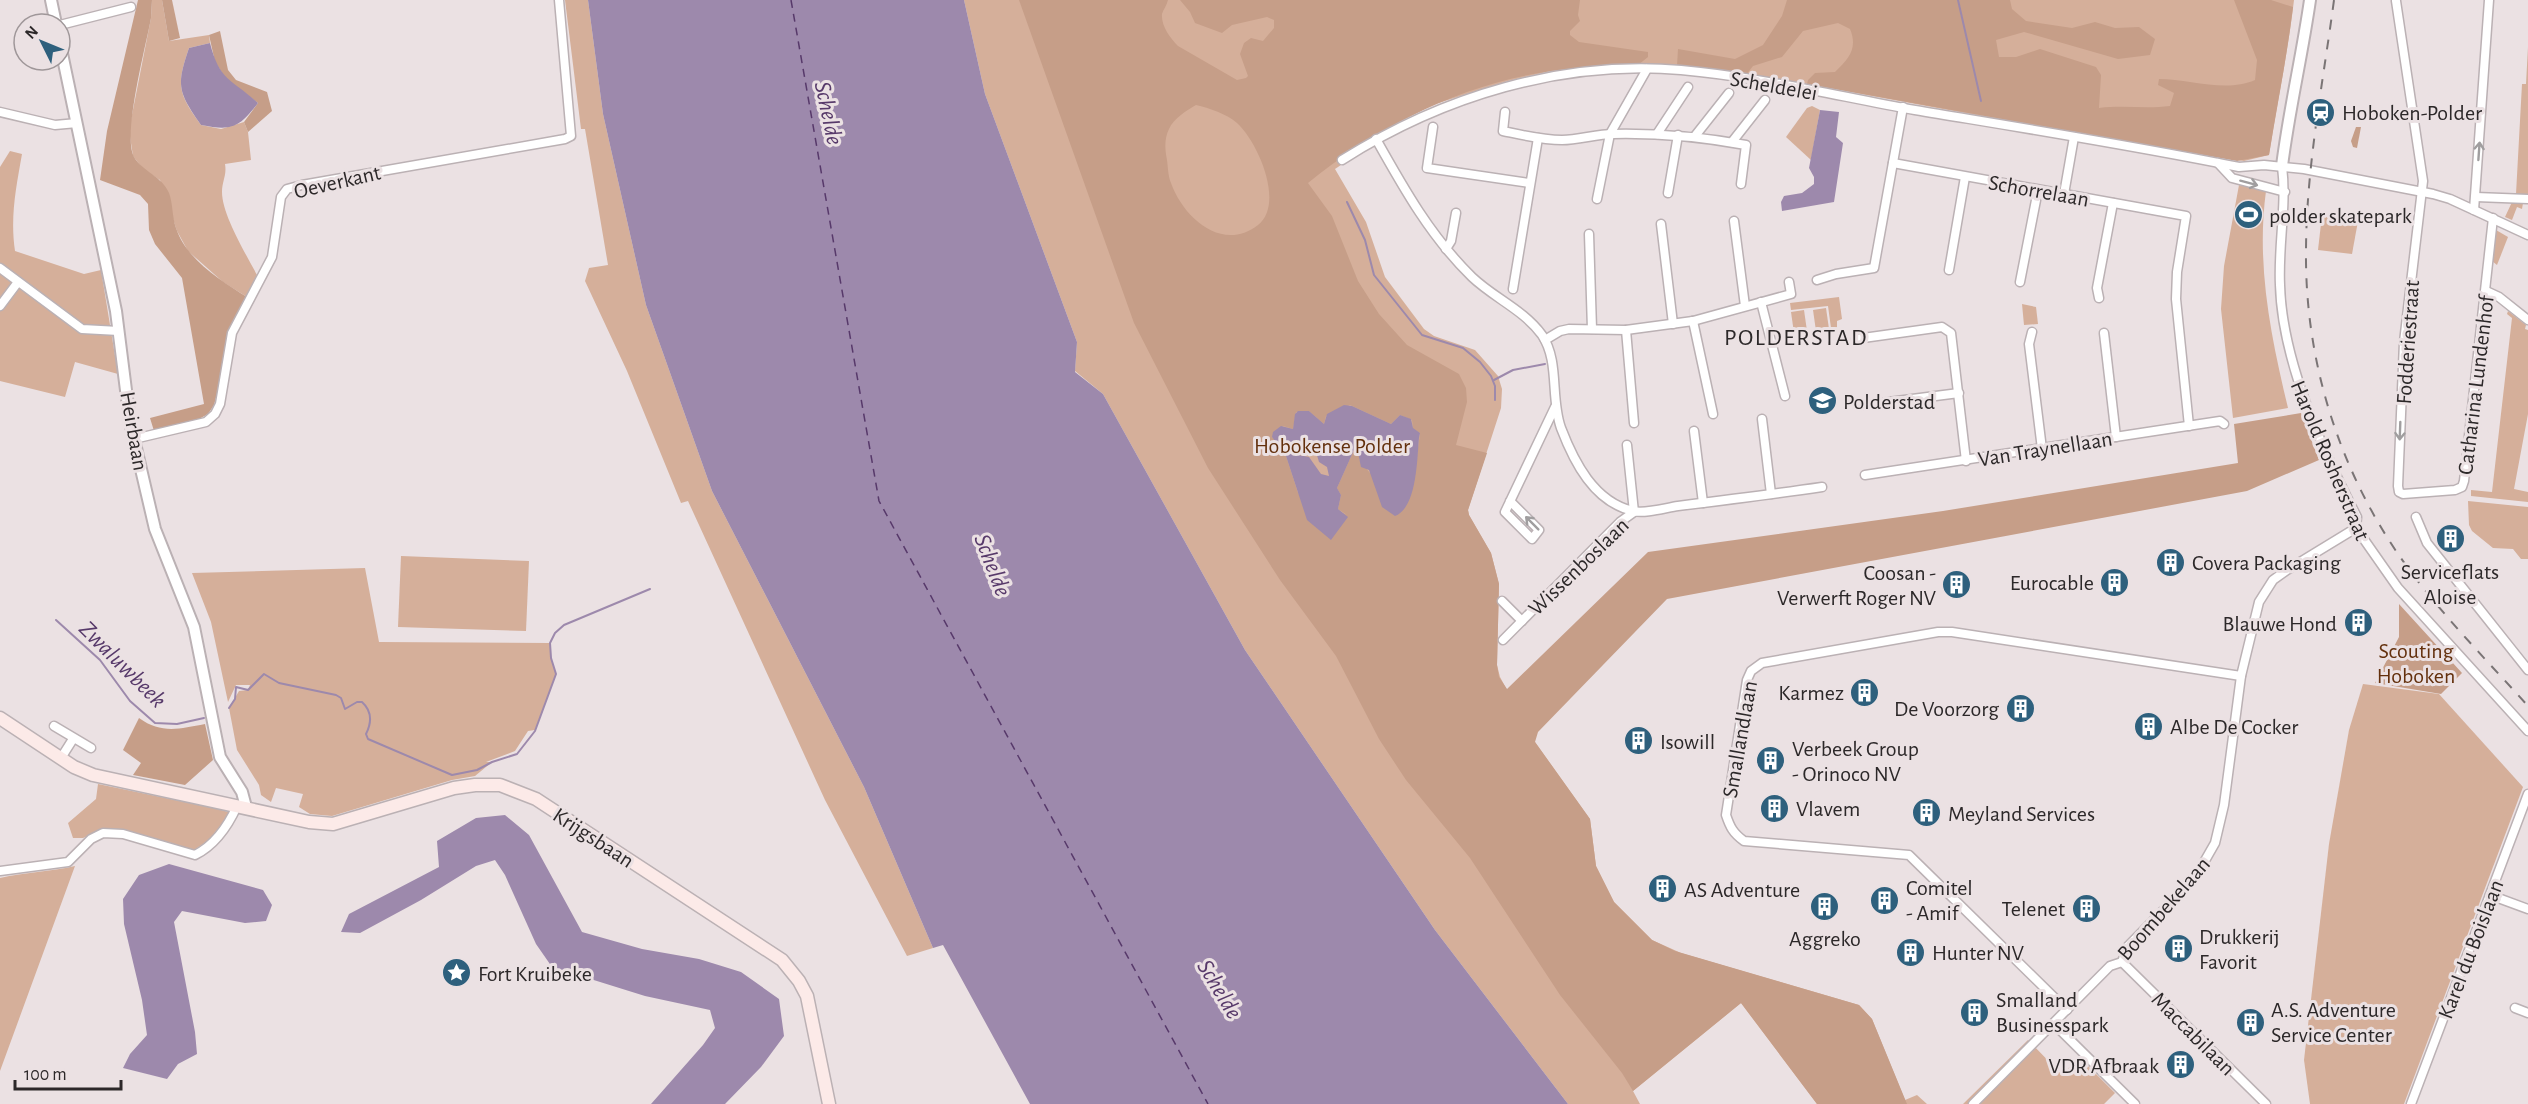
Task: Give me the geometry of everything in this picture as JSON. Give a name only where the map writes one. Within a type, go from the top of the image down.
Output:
[{"type":"main road","name":"Krijgsbaan","points":[[0,718],[61,758],[93,775],[309,822],[333,824],[454,788],[476,785],[500,785],[536,799],[782,960],[799,981],[807,996],[829,1104]]},
{"type":"street","name":"Oeverkant","points":[[134,439],[206,422],[215,414],[220,404],[232,333],[272,257],[280,197],[287,189],[571,136],[559,0]]},
{"type":"street","points":[[2282,166],[2291,102],[2300,72],[2310,0]]},
{"type":"street","points":[[2474,210],[2489,0]]},
{"type":"street","name":"Fodderiestraat","points":[[2396,1],[2423,181],[2404,342],[2399,492]]},
{"type":"street","points":[[72,22],[131,7]]},
{"type":"street","points":[[1597,200],[1610,134],[1647,69]]},
{"type":"street","name":"Scheldelei","points":[[1342,160],[1376,139],[1444,106],[1515,84],[1571,74],[1647,69],[1696,72],[2239,167],[2282,166],[2339,174],[2450,199],[2528,235]]},
{"type":"street","name":"Heirbaan","points":[[66,72],[119,331],[134,439],[158,538],[194,627],[220,757],[242,792],[242,807]]},
{"type":"street","points":[[1657,134],[1688,87]]},
{"type":"street","points":[[1695,136],[1730,93]]},
{"type":"street","points":[[1732,142],[1765,100]]},
{"type":"street","points":[[1817,280],[1836,274],[1874,268],[1903,107]]},
{"type":"street","points":[[0,112],[55,125],[77,123]]},
{"type":"street","points":[[1505,112],[1503,131],[1538,138],[1562,140],[1610,134],[1657,134],[1695,136],[1746,145],[1741,184]]},
{"type":"street","points":[[1434,127],[1427,168],[1529,183]]},
{"type":"street","points":[[1668,193],[1678,135]]},
{"type":"street","points":[[2064,194],[2074,137]]},
{"type":"street","points":[[1513,289],[1538,138]]},
{"type":"street","points":[[1376,139],[1413,204],[1446,249],[1478,282],[1531,322],[1545,340],[1553,364],[1555,407],[1564,435],[1577,463],[1594,488],[1613,502],[1634,512],[1822,487]]},
{"type":"street","name":"Schorrelaan","points":[[1893,163],[2186,216],[2177,272],[2176,299],[2189,426]]},
{"type":"street","name":"Scheldelei","points":[[2218,163],[2232,178],[2285,192]]},
{"type":"street","name":"Harold Rosherstraat","points":[[2282,166],[2285,192],[2280,286],[2296,376],[2357,517],[2356,528],[2398,588],[2528,731]]},
{"type":"street","points":[[1948,270],[1965,177]]},
{"type":"street","points":[[2020,282],[2038,190]]},
{"type":"street","points":[[2476,196],[2528,199]]},
{"type":"street","points":[[2099,298],[2097,288],[2113,203]]},
{"type":"street","points":[[1446,249],[1451,241],[1456,213]]},
{"type":"street","name":"Catharina Lundenhof","points":[[2399,492],[2407,495],[2455,490],[2463,484],[2493,218]]},
{"type":"street","points":[[1734,221],[1745,306]]},
{"type":"street","points":[[1660,224],[1673,324]]},
{"type":"street","points":[[1589,234],[1592,329]]},
{"type":"street","points":[[0,268],[82,329],[119,331]]},
{"type":"street","points":[[0,306],[18,282]]},
{"type":"street","points":[[1545,340],[1565,329],[1626,330],[1693,321],[1791,294],[1789,282]]},
{"type":"street","points":[[2486,291],[2499,297],[2528,320]]},
{"type":"street","points":[[1761,302],[1785,396]]},
{"type":"street","points":[[1693,321],[1713,414]]},
{"type":"street","points":[[1856,339],[1941,327],[1951,333],[1966,461]]},
{"type":"street","points":[[1626,330],[1634,423]]},
{"type":"street","points":[[2032,332],[2029,344],[2042,449]]},
{"type":"street","points":[[2104,333],[2116,437]]},
{"type":"street","points":[[1865,405],[1959,393]]},
{"type":"street","points":[[1510,501],[1555,407]]},
{"type":"street","points":[[1762,419],[1771,494]]},
{"type":"street","name":"Van Traynellaan","points":[[1865,475],[2220,421],[2224,424]]},
{"type":"street","points":[[1544,433],[1555,431],[1564,435]]},
{"type":"street","points":[[1694,431],[1703,503]]},
{"type":"street","points":[[1627,445],[1634,512]]},
{"type":"street","name":"Wissenboslaan","points":[[1503,640],[1620,522],[1634,512]]},
{"type":"street","points":[[2416,517],[2427,543],[2439,560],[2528,670]]},
{"type":"street","name":"Boombekelaan","points":[[1973,1104],[2110,966],[2122,962],[2128,946],[2195,878],[2215,843],[2224,805],[2241,676],[2254,615],[2266,589],[2287,570],[2356,528]]},
{"type":"street","name":"Wissenboslaan","points":[[1502,602],[1522,621]]},
{"type":"street","name":"Smallandlaan","points":[[2067,1010],[1909,855],[1744,841],[1736,835],[1730,828],[1726,815],[1747,680],[1751,670],[1762,663],[1938,632],[1952,632],[2241,676]]},
{"type":"street","points":[[54,726],[91,748]]},
{"type":"street","points":[[61,758],[73,739]]},
{"type":"street","name":"Karel du Boislaan","points":[[2411,1104],[2528,794]]},
{"type":"street","points":[[0,871],[68,862],[91,839],[104,833],[123,834],[195,855],[207,849],[242,807]]},
{"type":"street","points":[[2490,896],[2528,909]]},
{"type":"street","name":"Maccabilaan","points":[[2122,962],[2266,1104]]},
{"type":"street","points":[[2515,1008],[2528,1013]]},
{"type":"street","points":[[2054,1024],[2135,1104]]},
{"type":"green space","points":[[138,0],[152,0],[151,18],[133,111],[131,146],[134,157],[142,167],[166,187],[176,228],[188,250],[216,276],[247,297],[228,332],[218,390],[214,405],[208,414],[199,419],[154,431],[150,418],[204,404],[182,278],[155,244],[149,230],[148,204],[140,195],[100,180],[107,131]]},
{"type":"green space","points":[[152,0],[162,0],[169,41],[209,35],[210,43],[189,48],[181,81],[184,97],[201,125],[221,129],[244,122],[248,132],[251,160],[225,164],[222,192],[230,223],[257,275],[247,297],[223,282],[188,251],[177,231],[160,180],[143,169],[133,156],[129,130],[151,18]]},
{"type":"green space","points":[[162,0],[172,0],[180,38],[169,41]]},
{"type":"green space","points":[[565,0],[588,0],[603,114],[646,305],[712,491],[864,787],[933,948],[907,956],[825,800],[688,501],[681,503],[627,371],[585,281],[589,268],[608,265],[585,129],[581,129]]},
{"type":"green space","name":"Hobokense Polder","points":[[964,0],[2294,0],[2269,155],[2244,161],[2090,136],[1807,84],[1717,70],[1659,65],[1551,71],[1508,81],[1432,105],[1390,126],[1356,148],[1359,153],[1335,169],[1366,222],[1385,277],[1424,329],[1434,336],[1475,350],[1498,376],[1502,389],[1501,408],[1468,510],[1491,553],[1499,584],[1497,665],[1500,677],[1535,742],[1590,819],[1596,866],[1614,902],[1652,940],[1681,953],[1859,1005],[1872,1019],[1905,1100],[1917,1095],[1927,1104],[1817,1104],[1741,1003],[1633,1091],[1640,1104],[1568,1104],[1435,930],[1245,650],[1103,394],[1075,371],[1077,342],[985,94]]},
{"type":"green space","name":"Hobokense Polder","points":[[1019,0],[1168,0],[1162,18],[1167,32],[1175,43],[1237,80],[1248,76],[1240,54],[1244,43],[1251,38],[1263,41],[1274,28],[1274,20],[1267,17],[1232,25],[1222,33],[1195,23],[1190,12],[1180,0],[1580,0],[1578,15],[1580,21],[1570,31],[1570,35],[1579,42],[1648,52],[1648,57],[1638,65],[1551,71],[1518,77],[1453,97],[1422,110],[1363,143],[1308,183],[1332,216],[1358,281],[1379,314],[1407,345],[1459,374],[1466,388],[1467,402],[1456,445],[1487,453],[1468,510],[1491,553],[1499,584],[1497,665],[1499,677],[1507,689],[1648,552],[1943,511],[2238,463],[2234,424],[2301,413],[2319,460],[2247,491],[1667,599],[1538,732],[1535,742],[1590,819],[1596,866],[1614,902],[1652,940],[1675,951],[1859,1005],[1872,1019],[1907,1104],[1817,1104],[1741,1003],[1633,1091],[1622,1073],[1560,995],[1470,858],[1406,780],[1379,739],[1336,656],[1280,580],[1208,468],[1134,323]],"holes":[[[1196,105],[1218,112],[1237,123],[1253,144],[1266,173],[1269,189],[1266,215],[1258,225],[1244,233],[1231,235],[1218,233],[1194,219],[1177,196],[1171,183],[1165,148],[1167,133],[1177,118]],[[1350,405],[1391,424],[1400,415],[1412,420],[1413,429],[1420,433],[1416,463],[1370,473],[1360,461],[1357,448],[1354,450],[1337,488],[1341,495],[1338,509],[1347,515],[1298,493],[1286,456],[1272,437],[1283,426],[1293,429],[1296,412],[1309,411],[1324,424],[1326,416]]]},
{"type":"green space","points":[[1787,0],[2010,0],[2012,9],[2026,21],[2072,28],[2095,22],[2115,28],[2139,27],[2155,39],[2150,55],[2118,59],[2024,32],[1996,40],[1999,57],[2016,57],[2040,49],[2096,67],[2101,75],[2099,108],[2170,106],[2174,93],[2158,85],[2159,79],[2220,85],[2244,84],[2255,80],[2257,60],[2234,0],[2271,0],[2293,7],[2269,155],[2237,161],[1807,84],[1815,73],[1835,72],[1851,53],[1853,42],[1850,29],[1838,23],[1803,31],[1782,57],[1753,66],[1746,75],[1677,66],[1678,49],[1735,59],[1763,45],[1782,16]]},
{"type":"green space","points":[[220,31],[228,70],[236,80],[267,92],[272,111],[248,132],[244,122],[258,103],[226,79],[215,62],[209,35]]},
{"type":"green space","points":[[2528,47],[2528,194],[2516,194],[2522,84],[2526,84]]},
{"type":"green space","points":[[1812,106],[1820,110],[1811,160],[1786,137],[1807,108]]},
{"type":"green space","points":[[2356,127],[2361,127],[2357,148],[2353,147],[2351,141]]},
{"type":"green space","points":[[10,151],[22,154],[13,214],[15,251],[84,274],[101,270],[118,374],[75,362],[65,397],[0,381],[0,167]]},
{"type":"green space","points":[[2239,185],[2266,191],[2263,219],[2264,273],[2271,328],[2288,408],[2233,418],[2221,309],[2224,266]]},
{"type":"green space","points":[[2512,202],[2523,203],[2522,209],[2517,207],[2512,220],[2505,217]]},
{"type":"green space","points":[[2322,215],[2358,221],[2352,254],[2318,250]]},
{"type":"green space","points":[[2496,230],[2508,237],[2497,265],[2492,261]]},
{"type":"green space","points":[[1839,297],[1842,319],[1837,321],[1837,327],[1831,328],[1828,306],[1791,310],[1790,303]]},
{"type":"green space","points":[[2022,304],[2036,307],[2038,324],[2024,325]]},
{"type":"green space","points":[[1826,308],[1829,329],[1816,331],[1813,310]]},
{"type":"green space","points":[[1804,310],[1807,331],[1794,333],[1791,312]]},
{"type":"green space","points":[[2508,311],[2526,325],[2525,329],[2528,330],[2528,414],[2514,489],[2528,492],[2528,502],[2471,496],[2471,490],[2492,492],[2512,318],[2507,314]]},
{"type":"green space","points":[[2468,501],[2528,507],[2528,559],[2521,559],[2513,549],[2493,548],[2472,531],[2469,525]]},
{"type":"green space","points":[[401,556],[529,561],[526,631],[398,627]]},
{"type":"green space","points":[[365,568],[379,642],[550,643],[551,658],[556,674],[535,730],[528,731],[515,751],[486,762],[492,762],[475,776],[452,780],[332,816],[310,814],[299,807],[303,794],[276,788],[271,802],[261,795],[259,785],[237,750],[229,708],[239,691],[248,690],[250,685],[236,685],[228,702],[211,622],[192,573]]},
{"type":"green space","name":"Scouting Hoboken","points":[[2399,604],[2462,673],[2441,694],[2375,683],[2399,637]]},
{"type":"green space","points":[[2363,684],[2439,694],[2523,787],[2404,1104],[2310,1104],[2304,1060],[2329,844],[2349,730]]},
{"type":"green space","points":[[139,718],[155,726],[170,729],[205,724],[213,760],[185,785],[133,775],[141,763],[123,750]]},
{"type":"green space","points":[[98,784],[219,809],[228,812],[229,815],[209,840],[194,850],[102,830],[83,838],[73,838],[68,823],[96,799]]},
{"type":"green space","points":[[75,866],[0,1071],[0,878]]},
{"type":"green space","points":[[2028,1040],[2062,1075],[2079,1057],[2115,1093],[2104,1104],[1963,1104]]},
{"type":"water","name":"Schelde","points":[[588,0],[964,0],[985,94],[1077,342],[1075,372],[1103,394],[1245,650],[1435,930],[1568,1104],[1030,1104],[943,945],[933,948],[864,787],[712,491],[646,305],[603,114]]},
{"type":"water","points":[[210,43],[222,73],[258,103],[240,123],[234,126],[220,128],[201,125],[184,96],[181,80],[189,48]]},
{"type":"water","points":[[1820,110],[1839,112],[1836,137],[1843,143],[1834,202],[1782,211],[1781,202],[1784,196],[1802,193],[1814,184],[1814,177],[1809,168]]},
{"type":"water","points":[[1344,405],[1352,406],[1391,424],[1400,415],[1411,419],[1413,428],[1420,433],[1412,493],[1408,503],[1395,516],[1382,507],[1369,470],[1361,467],[1357,448],[1354,450],[1337,488],[1341,495],[1338,509],[1348,517],[1331,540],[1307,520],[1286,456],[1272,437],[1273,432],[1281,426],[1293,429],[1295,414],[1298,411],[1309,411],[1324,424],[1327,414]],"holes":[[[1298,440],[1316,452],[1319,462],[1327,467],[1329,476],[1321,474],[1309,457],[1293,454],[1292,451]]]},
{"type":"water","points":[[505,815],[529,835],[582,932],[642,949],[699,959],[741,972],[779,999],[784,1036],[761,1067],[725,1104],[651,1104],[715,1028],[710,1010],[645,996],[552,967],[536,944],[505,875],[495,860],[476,866],[421,900],[360,933],[341,932],[349,914],[439,867],[437,841],[476,818]]},
{"type":"water","points":[[169,864],[263,890],[272,905],[266,921],[245,923],[182,911],[174,922],[195,1032],[197,1054],[178,1064],[167,1079],[123,1068],[130,1054],[147,1035],[142,1000],[124,924],[123,899],[139,875]]},
{"type":"waterway","points":[[1958,0],[1981,101]]},
{"type":"waterway","points":[[1347,202],[1365,240],[1374,275],[1422,335],[1463,348],[1480,362],[1491,376],[1495,386],[1495,400]]},
{"type":"waterway","points":[[1494,380],[1513,370],[1545,364]]},
{"type":"waterway","name":"Zwaluwbeek","points":[[229,708],[235,699],[236,687],[248,690],[264,674],[279,683],[336,695],[341,698],[345,709],[357,702],[362,702],[368,709],[370,717],[366,734],[368,739],[452,775],[477,770],[492,762],[517,754],[535,731],[556,674],[551,658],[550,643],[555,633],[564,625],[650,589]]},
{"type":"waterway","name":"Zwaluwbeek","points":[[56,620],[100,660],[130,701],[155,723],[177,724],[204,718]]},
{"type":"ferry route","points":[[791,0],[879,501],[1208,1104]]},
{"type":"railway","points":[[2334,0],[2312,157],[2306,252],[2311,331],[2328,408],[2357,482],[2396,551],[2476,650],[2528,706]]},
{"type":"place","name":"Hoboken-Polder","points":[[2321,112]]},
{"type":"place","name":"polder skatepark","points":[[2248,215]]},
{"type":"place","name":"Polderstad","points":[[1822,401]]},
{"type":"place","name":"Serviceflats Aloise","points":[[2450,539]]},
{"type":"place","name":"Covera Packaging","points":[[2171,562]]},
{"type":"place","name":"Eurocable","points":[[2115,582]]},
{"type":"place","name":"Coosan - Verwerft Roger NV","points":[[1957,585]]},
{"type":"place","name":"Blauwe Hond","points":[[2358,623]]},
{"type":"place","name":"Karmez","points":[[1865,692]]},
{"type":"place","name":"De Voorzorg","points":[[2020,708]]},
{"type":"place","name":"Albe De Cocker","points":[[2149,726]]},
{"type":"place","name":"Isowill","points":[[1639,741]]},
{"type":"place","name":"Verbeek Group - Orinoco NV","points":[[1771,761]]},
{"type":"place","name":"Vlavem","points":[[1775,808]]},
{"type":"place","name":"Meyland Services","points":[[1927,813]]},
{"type":"place","name":"AS Adventure","points":[[1663,889]]},
{"type":"place","name":"Comitel - Amif","points":[[1885,900]]},
{"type":"place","name":"Aggreko","points":[[1825,906]]},
{"type":"place","name":"Telenet","points":[[2086,908]]},
{"type":"place","name":"Drukkerij Favorit","points":[[2178,949]]},
{"type":"place","name":"Hunter NV","points":[[1911,952]]},
{"type":"place","name":"Fort Kruibeke","points":[[457,973]]},
{"type":"place","name":"Smalland Businesspark","points":[[1975,1012]]},
{"type":"place","name":"A.S. Adventure Service Center","points":[[2250,1022]]},
{"type":"place","name":"VDR Afbraak","points":[[2180,1065]]},
{"type":"district","name":"POLDERSTAD","points":[[1796,337]]}]
